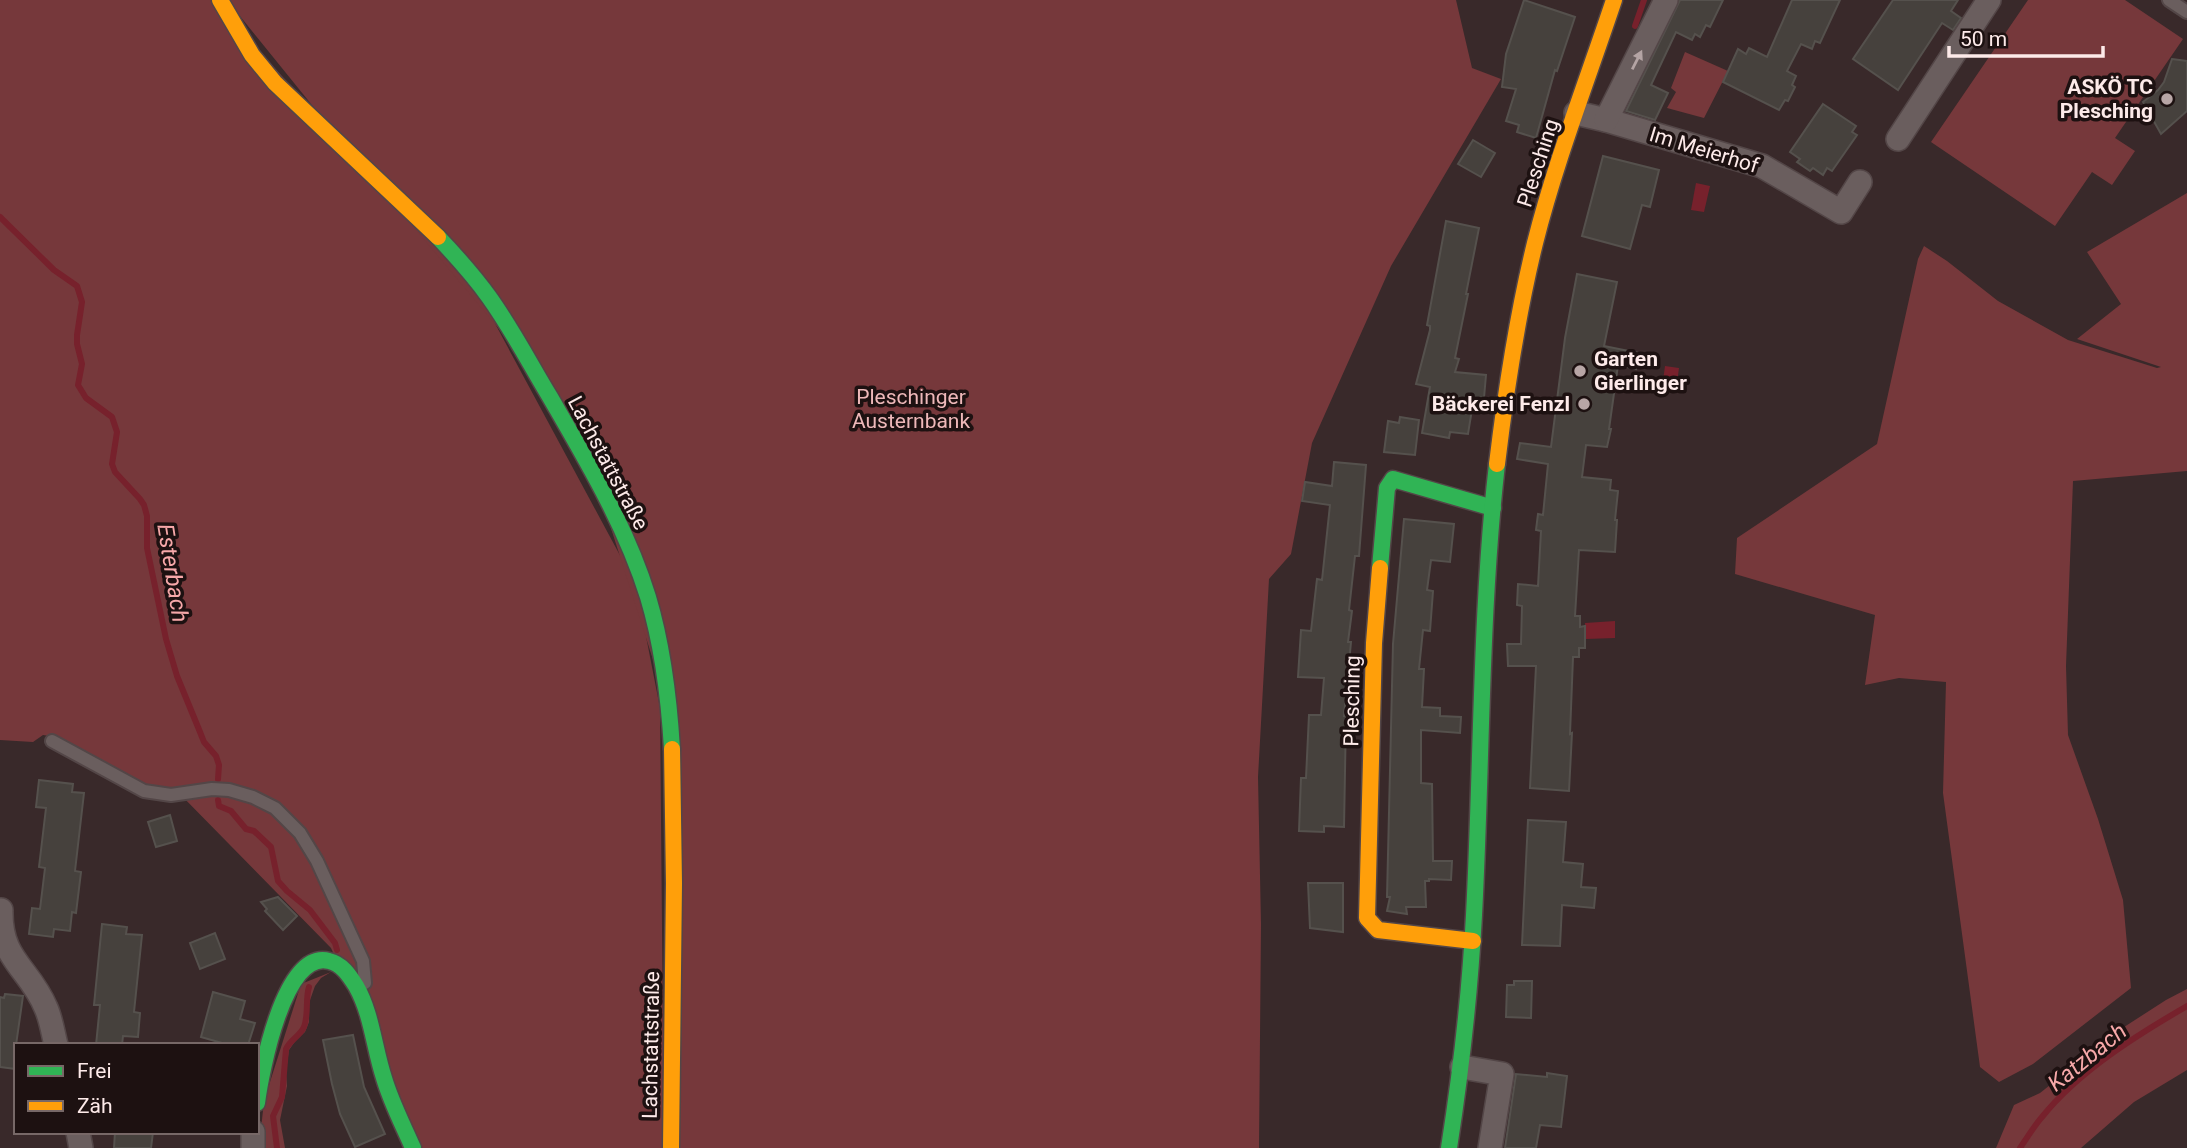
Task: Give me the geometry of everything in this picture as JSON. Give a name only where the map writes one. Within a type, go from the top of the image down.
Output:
[{"type":"street","name":"Lachstattstraße","points":[[220,0],[252,55],[275,83],[439,237],[479,283],[516,338],[611,505],[641,576],[665,668],[672,758],[674,859],[671,1148]]},
{"type":"street","name":"Plesching","points":[[1449,1148],[1462,1067],[1473,941],[1486,613],[1503,412],[1520,311],[1542,215],[1614,0]]},
{"type":"street","points":[[1606,120],[1666,0]]},
{"type":"street","points":[[1898,139],[1989,0]]},
{"type":"street","name":"Im Meierhof","points":[[1576,113],[1762,166],[1841,212],[1860,182]]},
{"type":"street","name":"Plesching","points":[[1473,941],[1378,930],[1367,918],[1374,643],[1387,488],[1393,479],[1493,508]]},
{"type":"street","points":[[1,910],[0,926],[4,942],[46,1007],[55,1043]]},
{"type":"street","points":[[259,1091],[273,1030],[293,984],[304,967],[317,959],[329,959],[342,966],[366,1005],[383,1078],[414,1148]]},
{"type":"street","points":[[1462,1067],[1502,1074],[1490,1148]]},
{"type":"lane","points":[[2169,0],[2187,12]]},
{"type":"lane","points":[[52,741],[144,791],[171,795],[212,789],[229,790],[253,797],[275,808],[300,833],[317,861],[349,930],[363,961],[366,1005]]},
{"type":"green space","points":[[0,0],[213,0],[478,292],[636,585],[660,708],[664,1148],[422,1148],[331,948],[176,790],[138,785],[56,737],[43,735],[33,742],[0,740]]},
{"type":"green space","name":"Pleschinger Austernbank","points":[[227,0],[1456,0],[1472,68],[1501,79],[1391,266],[1312,443],[1291,554],[1269,579],[1258,777],[1261,925],[1259,1148],[677,1148],[680,744],[577,422]]},
{"type":"green space","points":[[2028,0],[2125,0],[2183,39],[2115,138],[2135,151],[2112,185],[2092,172],[2055,226],[1931,142]]},
{"type":"green space","points":[[1685,52],[1728,71],[1704,118],[1667,108],[1676,92],[1671,88]]},
{"type":"green space","points":[[2187,193],[2187,471],[2073,481],[2066,666],[2068,735],[2123,900],[2131,988],[2033,1064],[1999,1082],[1980,1067],[1943,793],[1946,682],[1899,678],[1865,685],[1875,615],[1735,574],[1737,538],[1877,444],[1918,259],[1924,246],[1998,301],[2068,340],[2161,367],[2077,339],[2121,304],[2087,252]]},
{"type":"green space","points":[[331,972],[315,986],[309,1003],[309,1022],[305,1032],[289,1050],[287,1086],[280,1120],[285,1148],[259,1148],[264,1101],[301,984]]},
{"type":"green space","points":[[2187,989],[2187,1070],[2134,1102],[2081,1148],[1996,1148],[2014,1105],[2040,1093],[2121,1029]]},
{"type":"shaded area","points":[[1696,183],[1710,186],[1704,212],[1691,210]]},
{"type":"shaded area","points":[[1665,366],[1679,368],[1676,390],[1662,388]]},
{"type":"shaded area","points":[[1615,621],[1615,638],[1586,639],[1585,623]]},
{"type":"building","points":[[1524,0],[1575,17],[1557,71],[1555,70],[1536,138],[1517,132],[1519,125],[1506,121],[1516,89],[1502,87],[1506,54]]},
{"type":"building","points":[[1680,0],[1723,0],[1710,27],[1706,25],[1700,37],[1695,34],[1692,40],[1676,32],[1651,85],[1668,93],[1655,120],[1626,111]]},
{"type":"building","points":[[1792,0],[1840,0],[1820,43],[1815,41],[1812,49],[1801,44],[1787,71],[1796,76],[1792,85],[1795,87],[1788,101],[1785,100],[1779,110],[1723,82],[1738,49],[1746,54],[1749,48],[1767,57]]},
{"type":"building","points":[[1893,0],[1958,0],[1951,11],[1961,18],[1953,30],[1942,23],[1898,90],[1853,59]]},
{"type":"building","name":"ASKÖ TC Plesching","points":[[2172,59],[2187,61],[2187,111],[2161,134],[2143,102],[2164,82]]},
{"type":"building","points":[[1823,104],[1856,126],[1852,132],[1857,135],[1832,171],[1827,168],[1823,175],[1813,168],[1810,171],[1797,162],[1800,159],[1790,152]]},
{"type":"building","points":[[1473,140],[1495,153],[1481,177],[1458,164]]},
{"type":"building","points":[[1603,156],[1659,170],[1650,207],[1642,205],[1630,249],[1582,236]]},
{"type":"building","points":[[1446,221],[1479,228],[1455,358],[1459,359],[1455,372],[1486,375],[1484,398],[1474,397],[1468,434],[1450,432],[1449,438],[1422,433],[1430,387],[1416,384],[1430,330],[1427,325]]},
{"type":"building","points":[[1577,274],[1617,282],[1604,346],[1639,353],[1636,369],[1618,365],[1607,447],[1586,445],[1582,477],[1611,480],[1610,490],[1618,491],[1617,520],[1615,552],[1579,550],[1575,616],[1580,616],[1580,627],[1585,626],[1585,648],[1579,648],[1579,657],[1573,657],[1569,791],[1530,788],[1536,666],[1508,666],[1507,644],[1521,644],[1522,606],[1517,605],[1518,584],[1538,586],[1541,531],[1536,530],[1538,514],[1543,515],[1548,464],[1517,459],[1520,443],[1551,447],[1565,338]]},
{"type":"building","points":[[1400,417],[1419,420],[1415,455],[1384,452],[1388,421],[1399,423]]},
{"type":"building","points":[[1334,462],[1366,465],[1359,556],[1355,556],[1349,610],[1352,611],[1344,716],[1344,827],[1324,826],[1324,832],[1299,831],[1301,778],[1306,778],[1309,715],[1321,715],[1324,678],[1298,677],[1301,630],[1311,631],[1317,579],[1322,580],[1330,505],[1302,501],[1305,482],[1332,486]]},
{"type":"building","points":[[1404,519],[1454,524],[1450,562],[1431,560],[1427,590],[1433,591],[1430,631],[1423,630],[1419,669],[1424,669],[1422,707],[1440,708],[1440,716],[1461,717],[1460,733],[1421,730],[1421,783],[1432,784],[1433,861],[1452,861],[1451,880],[1425,881],[1426,907],[1406,907],[1407,914],[1387,911],[1390,897],[1387,897],[1393,644]]},
{"type":"building","points":[[39,780],[73,784],[72,792],[84,793],[75,871],[81,872],[76,913],[72,912],[70,931],[54,929],[53,937],[29,934],[32,908],[40,909],[45,868],[39,867],[46,808],[36,807]]},
{"type":"building","points":[[170,815],[177,841],[156,847],[148,822]]},
{"type":"building","points":[[1528,820],[1566,822],[1563,862],[1583,864],[1581,887],[1596,888],[1594,908],[1562,905],[1560,946],[1522,945]]},
{"type":"building","points":[[1308,883],[1343,883],[1343,932],[1310,928]]},
{"type":"building","points":[[278,897],[297,916],[283,930],[265,911],[267,909],[261,902]]},
{"type":"building","points":[[102,924],[127,927],[126,934],[142,935],[134,1012],[140,1013],[138,1037],[123,1036],[122,1043],[96,1043],[100,1005],[94,1005]]},
{"type":"building","points":[[215,933],[225,959],[200,969],[190,943]]},
{"type":"building","points":[[1514,981],[1532,981],[1531,1018],[1506,1017],[1507,985],[1514,985]]},
{"type":"building","points":[[213,992],[245,1001],[240,1019],[255,1023],[249,1043],[222,1043],[201,1037]]},
{"type":"building","points":[[5,994],[23,996],[16,1043],[14,1043],[14,1069],[0,1067],[0,997],[4,998]]},
{"type":"building","points":[[353,1035],[364,1087],[385,1134],[355,1147],[340,1114],[323,1040]]},
{"type":"building","points":[[1547,1073],[1567,1076],[1561,1127],[1540,1125],[1536,1148],[1505,1148],[1516,1074],[1547,1077]]},
{"type":"building","points":[[115,1134],[153,1134],[151,1148],[114,1148]]},
{"type":"waterway","points":[[1635,26],[1644,0]]},
{"type":"waterway","name":"Esterbach","points":[[0,217],[54,270],[77,286],[82,302],[77,335],[82,364],[78,385],[86,398],[112,417],[117,432],[112,464],[115,472],[144,505],[147,516],[147,548],[166,639],[177,676],[204,742],[216,756],[219,765],[218,779]]},
{"type":"waterway","name":"Esterbach","points":[[218,800],[219,806],[231,811],[246,829],[254,831],[271,847],[278,881],[310,910],[335,943],[337,950]]},
{"type":"waterway","name":"Esterbach","points":[[277,1148],[273,1116],[282,1097],[286,1049],[304,1027],[309,987]]},
{"type":"waterway","name":"Katzbach","points":[[2020,1148],[2039,1121],[2073,1084],[2129,1042],[2187,1006]]},
{"type":"traffic: fast","points":[[438,237],[477,281],[505,321],[578,445],[629,545],[648,597],[658,635],[672,749]]},
{"type":"traffic: fast","points":[[1449,1148],[1472,944],[1484,633],[1497,464]]},
{"type":"traffic: fast","points":[[1380,568],[1387,488],[1393,479],[1493,508]]},
{"type":"traffic: fast","points":[[259,1092],[270,1041],[287,992],[299,974],[313,962],[329,961],[345,970],[361,997],[387,1087],[413,1148]]},
{"type":"traffic: slow","points":[[220,0],[252,55],[275,83],[438,237]]},
{"type":"traffic: slow","points":[[1497,464],[1513,353],[1535,243],[1562,151],[1614,0]]},
{"type":"traffic: slow","points":[[1380,568],[1374,643],[1367,918],[1378,930],[1473,941]]},
{"type":"traffic: slow","points":[[671,1148],[674,883],[672,749]]},
{"type":"place","name":"ASKÖ TC Plesching","points":[[2167,99]]},
{"type":"place","name":"Garten Gierlinger","points":[[1580,371]]},
{"type":"place","name":"Bäckerei Fenzl","points":[[1584,404]]}]
